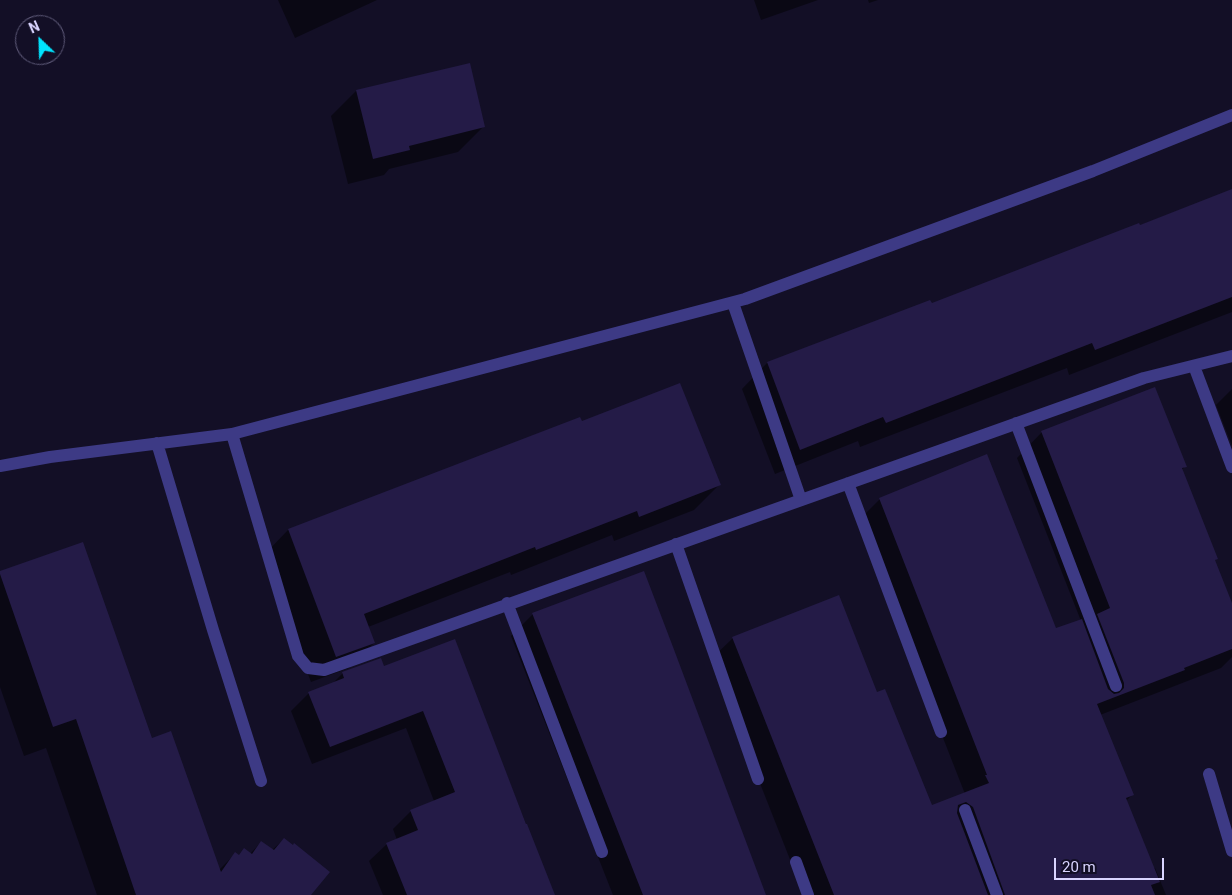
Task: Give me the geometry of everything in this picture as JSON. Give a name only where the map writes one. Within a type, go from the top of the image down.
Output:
[{"type":"street","points":[[0,466],[50,456],[232,434],[733,302],[1093,171],[1232,115]]},
{"type":"street","points":[[733,302],[801,500]]},
{"type":"street","points":[[232,434],[298,656],[308,668],[324,670],[507,603],[1144,378],[1232,356]]},
{"type":"street","points":[[1194,366],[1232,467]]},
{"type":"street","points":[[1016,423],[1116,686]]},
{"type":"street","points":[[157,443],[261,781]]},
{"type":"street","points":[[848,483],[941,732]]},
{"type":"street","points":[[676,544],[758,779]]},
{"type":"street","points":[[507,603],[602,852]]},
{"type":"street","points":[[1209,774],[1232,851]]},
{"type":"street","points":[[965,810],[997,895]]},
{"type":"street","points":[[796,862],[808,895]]},
{"type":"building","points":[[470,63],[485,127],[409,146],[410,150],[373,159],[356,90]]},
{"type":"building","points":[[1232,189],[1232,297],[1095,350],[1092,343],[886,423],[883,417],[800,450],[767,362],[930,300],[932,303]]},
{"type":"building","points":[[680,383],[721,485],[639,517],[637,511],[536,550],[535,547],[364,614],[375,643],[336,657],[288,529],[580,417],[582,421]]},
{"type":"building","points":[[1155,387],[1187,467],[1182,468],[1218,559],[1215,560],[1232,603],[1232,649],[1184,668],[1185,670],[1097,704],[1134,795],[1126,798],[1160,882],[1151,885],[1155,895],[1005,895],[973,807],[966,802],[958,805],[957,813],[988,895],[834,895],[732,637],[839,595],[877,692],[885,689],[932,805],[989,783],[879,498],[987,454],[1056,628],[1082,619],[1108,689],[1114,694],[1119,693],[1124,688],[1124,683],[1097,614],[1110,608],[1041,431]]},
{"type":"building","points":[[83,542],[152,738],[171,731],[221,872],[235,852],[239,855],[244,848],[252,854],[261,841],[274,850],[284,838],[293,845],[294,843],[330,872],[311,895],[136,895],[76,719],[53,727],[0,574],[0,571]]},
{"type":"building","points":[[644,571],[766,895],[643,895],[532,613]]},
{"type":"building","points":[[455,639],[555,895],[407,895],[386,843],[418,830],[410,810],[455,792],[423,711],[330,747],[308,692],[344,678],[342,672],[381,658],[384,666]]}]
